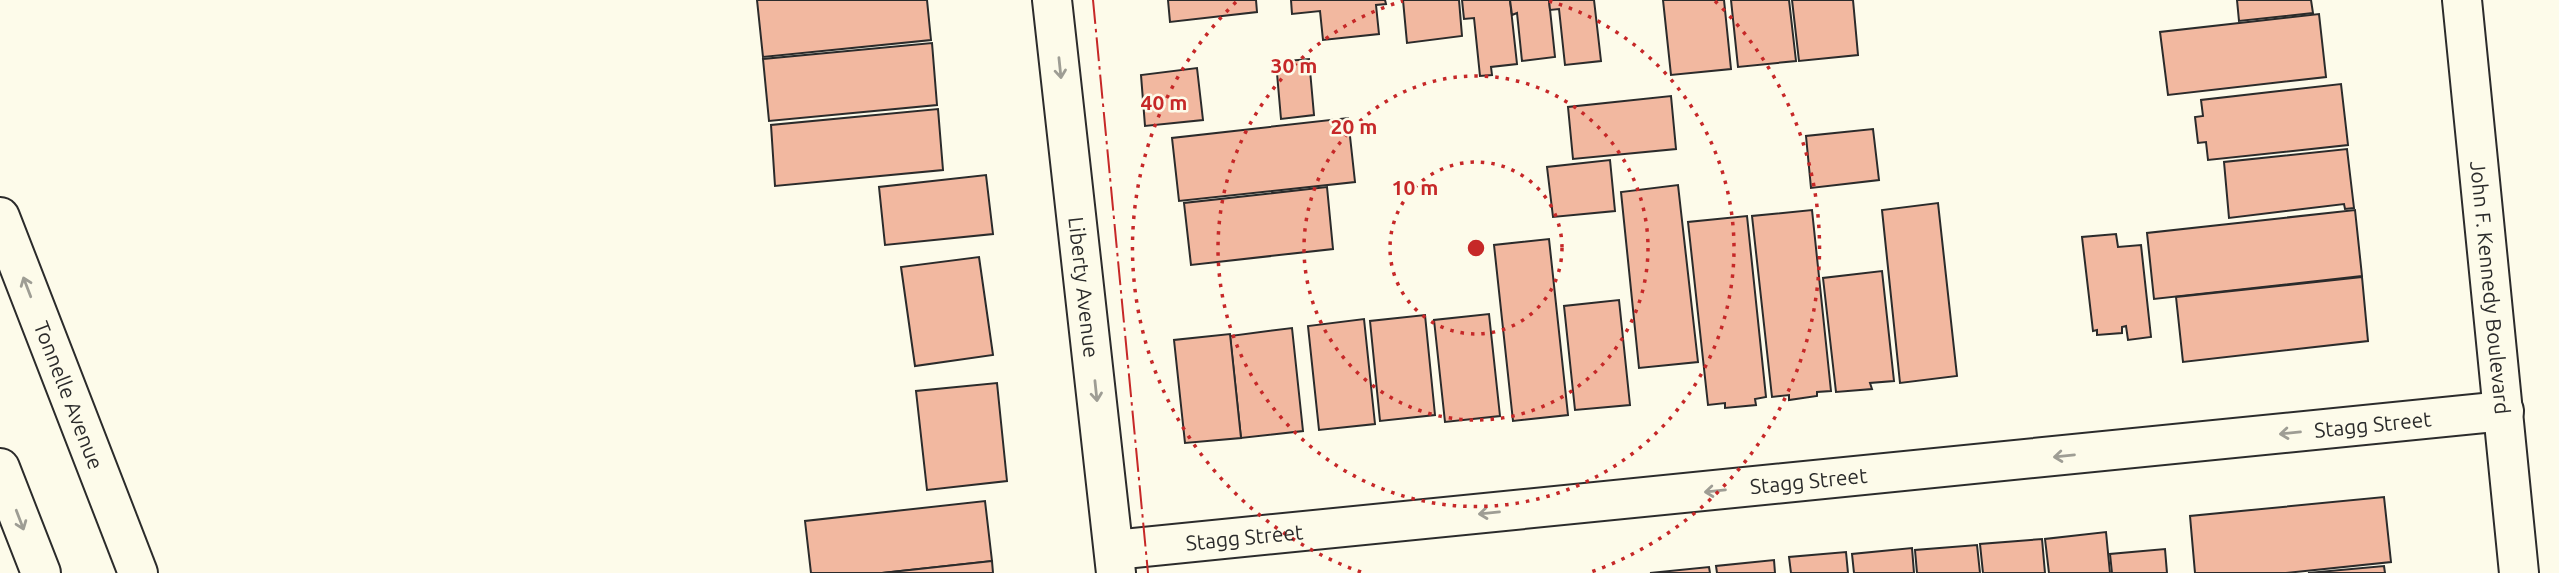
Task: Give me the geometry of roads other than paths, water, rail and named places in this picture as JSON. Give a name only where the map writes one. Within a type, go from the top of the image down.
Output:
[{"type":"main road","name":"Liberty Avenue","points":[[1052,0],[1115,561]]},
{"type":"main road","name":"John F. Kennedy Boulevard","points":[[2462,0],[2519,573]]},
{"type":"main road","name":"Tonnelle Avenue","points":[[0,217],[138,573]]},
{"type":"main road","name":"Stagg Street","points":[[1115,561],[2504,411]]},
{"type":"main road","points":[[0,468],[41,573]]},
{"type":"main road","points":[[115,510],[146,573]]}]
